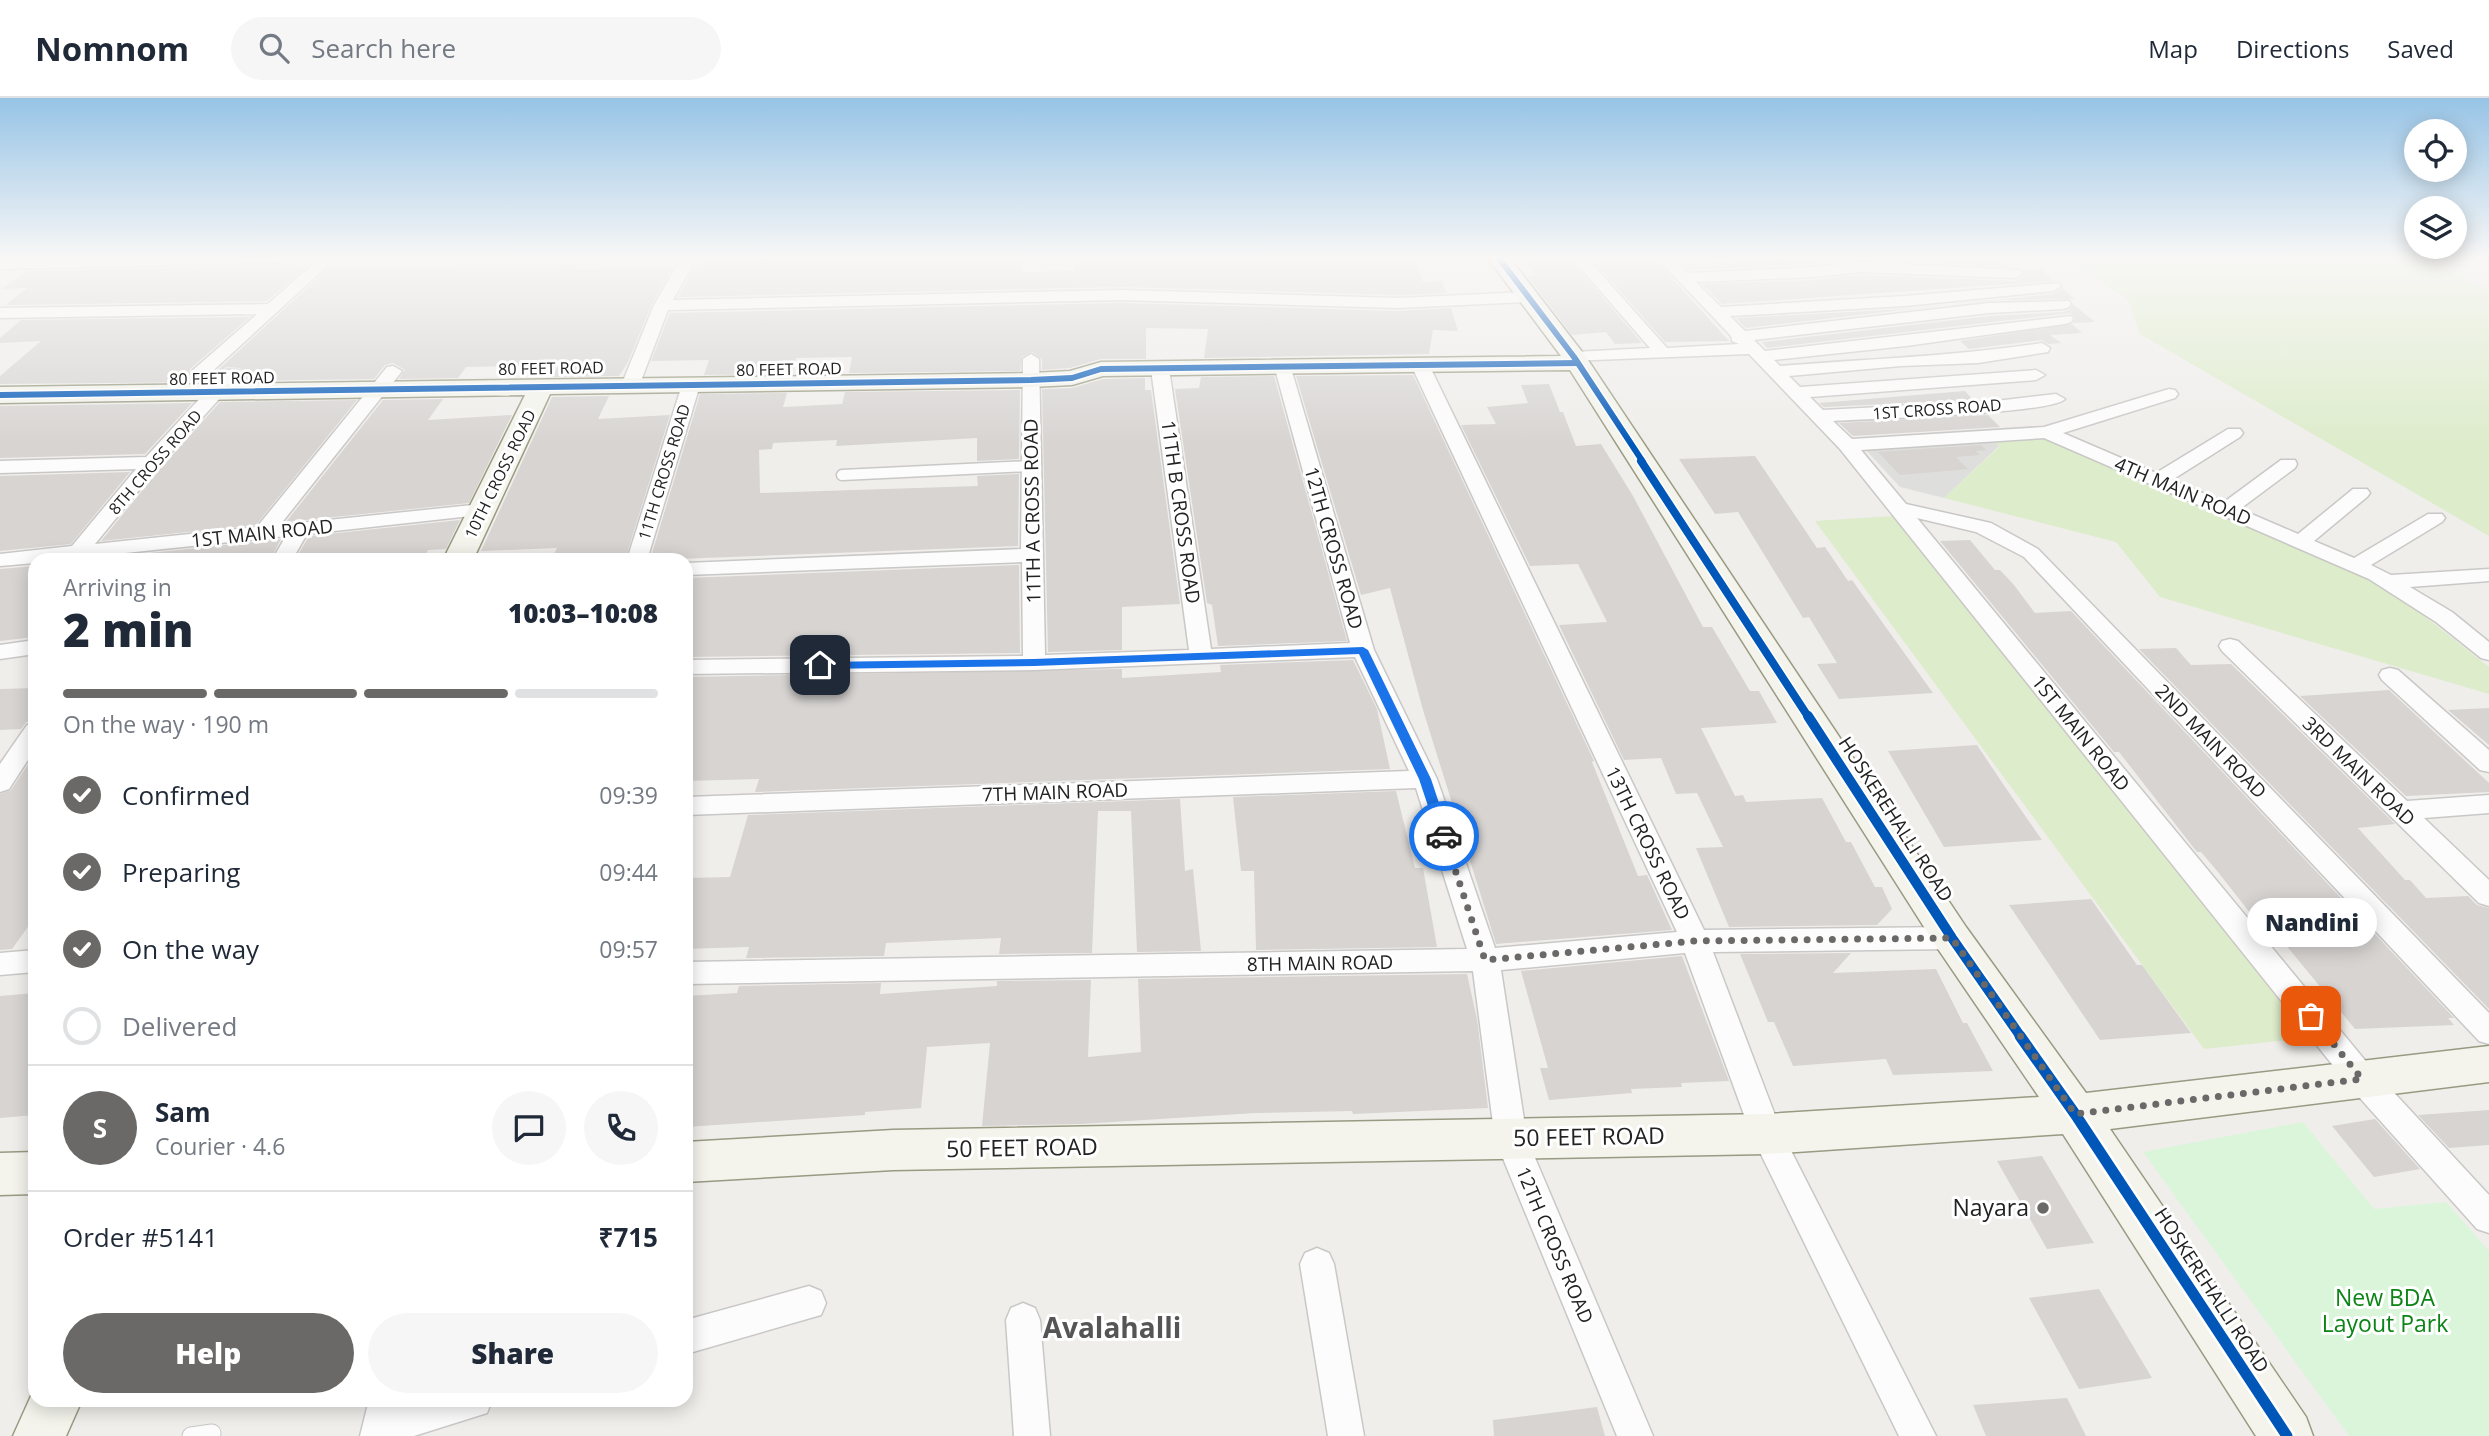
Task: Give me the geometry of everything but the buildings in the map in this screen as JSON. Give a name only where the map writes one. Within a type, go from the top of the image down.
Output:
[{"type":"street","name":"8TH CROSS ROAD","points":[[79,551],[264,319]]},
{"type":"street","points":[[633,376],[656,319]]},
{"type":"street","name":"HOSKEREHALLI ROAD","points":[[1543,319],[1575,360],[1952,938],[2075,1114],[2287,1436]]},
{"type":"street","points":[[1633,319],[1663,353]]},
{"type":"street","name":"1ST MAIN ROAD","points":[[1722,319],[1847,445],[2362,1079],[2489,1218]]},
{"type":"street","points":[[1755,354],[1931,319]]},
{"type":"street","points":[[1755,354],[1906,341],[2020,319]]},
{"type":"street","points":[[1575,360],[1663,353],[1911,360],[1978,358],[2042,348]]},
{"type":"street","name":"80 FEET ROAD","points":[[0,377],[385,381],[1031,369],[1072,378],[1101,369],[1421,367],[1575,360]]},
{"type":"street","name":"13TH CROSS ROAD","points":[[1421,367],[1695,941],[1767,1134],[1918,1436]]},
{"type":"street","name":"80 FEET ROAD","points":[[385,381],[541,387],[633,376],[691,385],[1031,369]]},
{"type":"street","name":"11TH A CROSS ROAD","points":[[1031,369],[1034,663]]},
{"type":"street","name":"11TH B CROSS ROAD","points":[[1160,369],[1202,656]]},
{"type":"street","name":"12TH CROSS ROAD","points":[[1284,369],[1363,650],[1425,779],[1485,960],[1511,1139],[1635,1436]]},
{"type":"street","points":[[1794,393],[2036,375]]},
{"type":"street","name":"80 FEET ROAD","points":[[0,394],[216,380]]},
{"type":"street","points":[[264,533],[385,381]]},
{"type":"street","name":"11TH CROSS ROAD","points":[[639,553],[691,385]]},
{"type":"street","name":"10TH CROSS ROAD","points":[[461,553],[541,387]]},
{"type":"street","points":[[2046,432],[2169,394]]},
{"type":"street","name":"1ST CROSS ROAD","points":[[1818,416],[1996,406],[2056,399]]},
{"type":"street","name":"4TH MAIN ROAD","points":[[1847,445],[2046,432],[2356,566],[2444,617],[2489,653]]},
{"type":"street","points":[[2158,480],[2234,433]]},
{"type":"street","points":[[0,467],[151,463]]},
{"type":"street","points":[[2226,510],[2288,464]]},
{"type":"street","points":[[2300,542],[2360,493]]},
{"type":"street","name":"2ND MAIN ROAD","points":[[1899,509],[1975,522],[2005,534],[2031,553],[2489,1032]]},
{"type":"street","name":"1ST MAIN ROAD","points":[[59,553],[482,510]]},
{"type":"street","points":[[2356,566],[2435,518]]},
{"type":"street","points":[[286,553],[300,529]]},
{"type":"street","points":[[161,553],[169,542]]},
{"type":"street","points":[[693,569],[1032,555]]},
{"type":"street","name":"1ST MAIN ROAD","points":[[0,559],[28,556]]},
{"type":"street","points":[[2387,582],[2489,575]]},
{"type":"street","points":[[2467,636],[2489,627]]},
{"type":"street","name":"3RD MAIN ROAD","points":[[2230,646],[2489,895]]},
{"type":"street","points":[[0,652],[28,648]]},
{"type":"street","points":[[693,667],[1034,663],[1363,650]]},
{"type":"street","points":[[2390,674],[2489,764]]},
{"type":"street","points":[[0,748],[28,739]]},
{"type":"street","points":[[0,783],[28,742]]},
{"type":"street","name":"7TH MAIN ROAD","points":[[693,806],[1425,779]]},
{"type":"street","points":[[2399,811],[2489,804]]},
{"type":"street","name":"8TH MAIN ROAD","points":[[693,973],[1485,960],[1695,941],[1952,938]]},
{"type":"street","points":[[0,964],[28,962]]},
{"type":"street","name":"50 FEET ROAD","points":[[693,1162],[892,1150],[1767,1134],[2075,1114],[2489,1064]]},
{"type":"street","points":[[0,1174],[28,1173]]},
{"type":"street","points":[[1317,1264],[1346,1436]]},
{"type":"street","points":[[693,1335],[809,1303]]},
{"type":"street","points":[[1023,1320],[1031,1436]]},
{"type":"street","points":[[39,1436],[53,1407]]},
{"type":"street","points":[[382,1421],[443,1407]]},
{"type":"lane","points":[[842,475],[1030,466]]},
{"type":"lane","points":[[191,1436],[212,1433]]},
{"type":"shaded area","points":[[1989,437],[2000,445],[1944,498],[1900,487],[1865,449]]},
{"type":"green space","points":[[2135,319],[2489,319],[2489,536],[2140,334]]},
{"type":"green space","points":[[2045,434],[2381,582],[2489,667],[2489,694],[2160,597],[2116,542],[1944,498],[2000,446],[1989,437]]},
{"type":"green space","points":[[1893,516],[2317,1037],[2204,1049],[1815,521]]},
{"type":"green space","name":"New BDA Layout Park","points":[[2303,1122],[2374,1209],[2446,1202],[2489,1251],[2489,1436],[2349,1436],[2143,1152]]},
{"type":"cycle path","points":[[1545,319],[1574,357],[1952,938],[2075,1114],[2287,1436]]},
{"type":"cycle path","points":[[0,395],[1031,380],[1072,378],[1101,369],[1577,363]]},
{"type":"way so far","points":[[1444,836],[1485,960],[1695,941],[1952,938],[2075,1114],[2362,1079],[2311,1016]]},
{"type":"place","name":"Nandini","points":[[2311,1016]]},
{"type":"place","name":"Nayara","points":[[2043,1208]]},
{"type":"district","name":"Avalahalli","points":[[1112,1328]]},
{"type":"route","points":[[820,665],[1034,663],[1363,650],[1425,779],[1444,836]]}]
